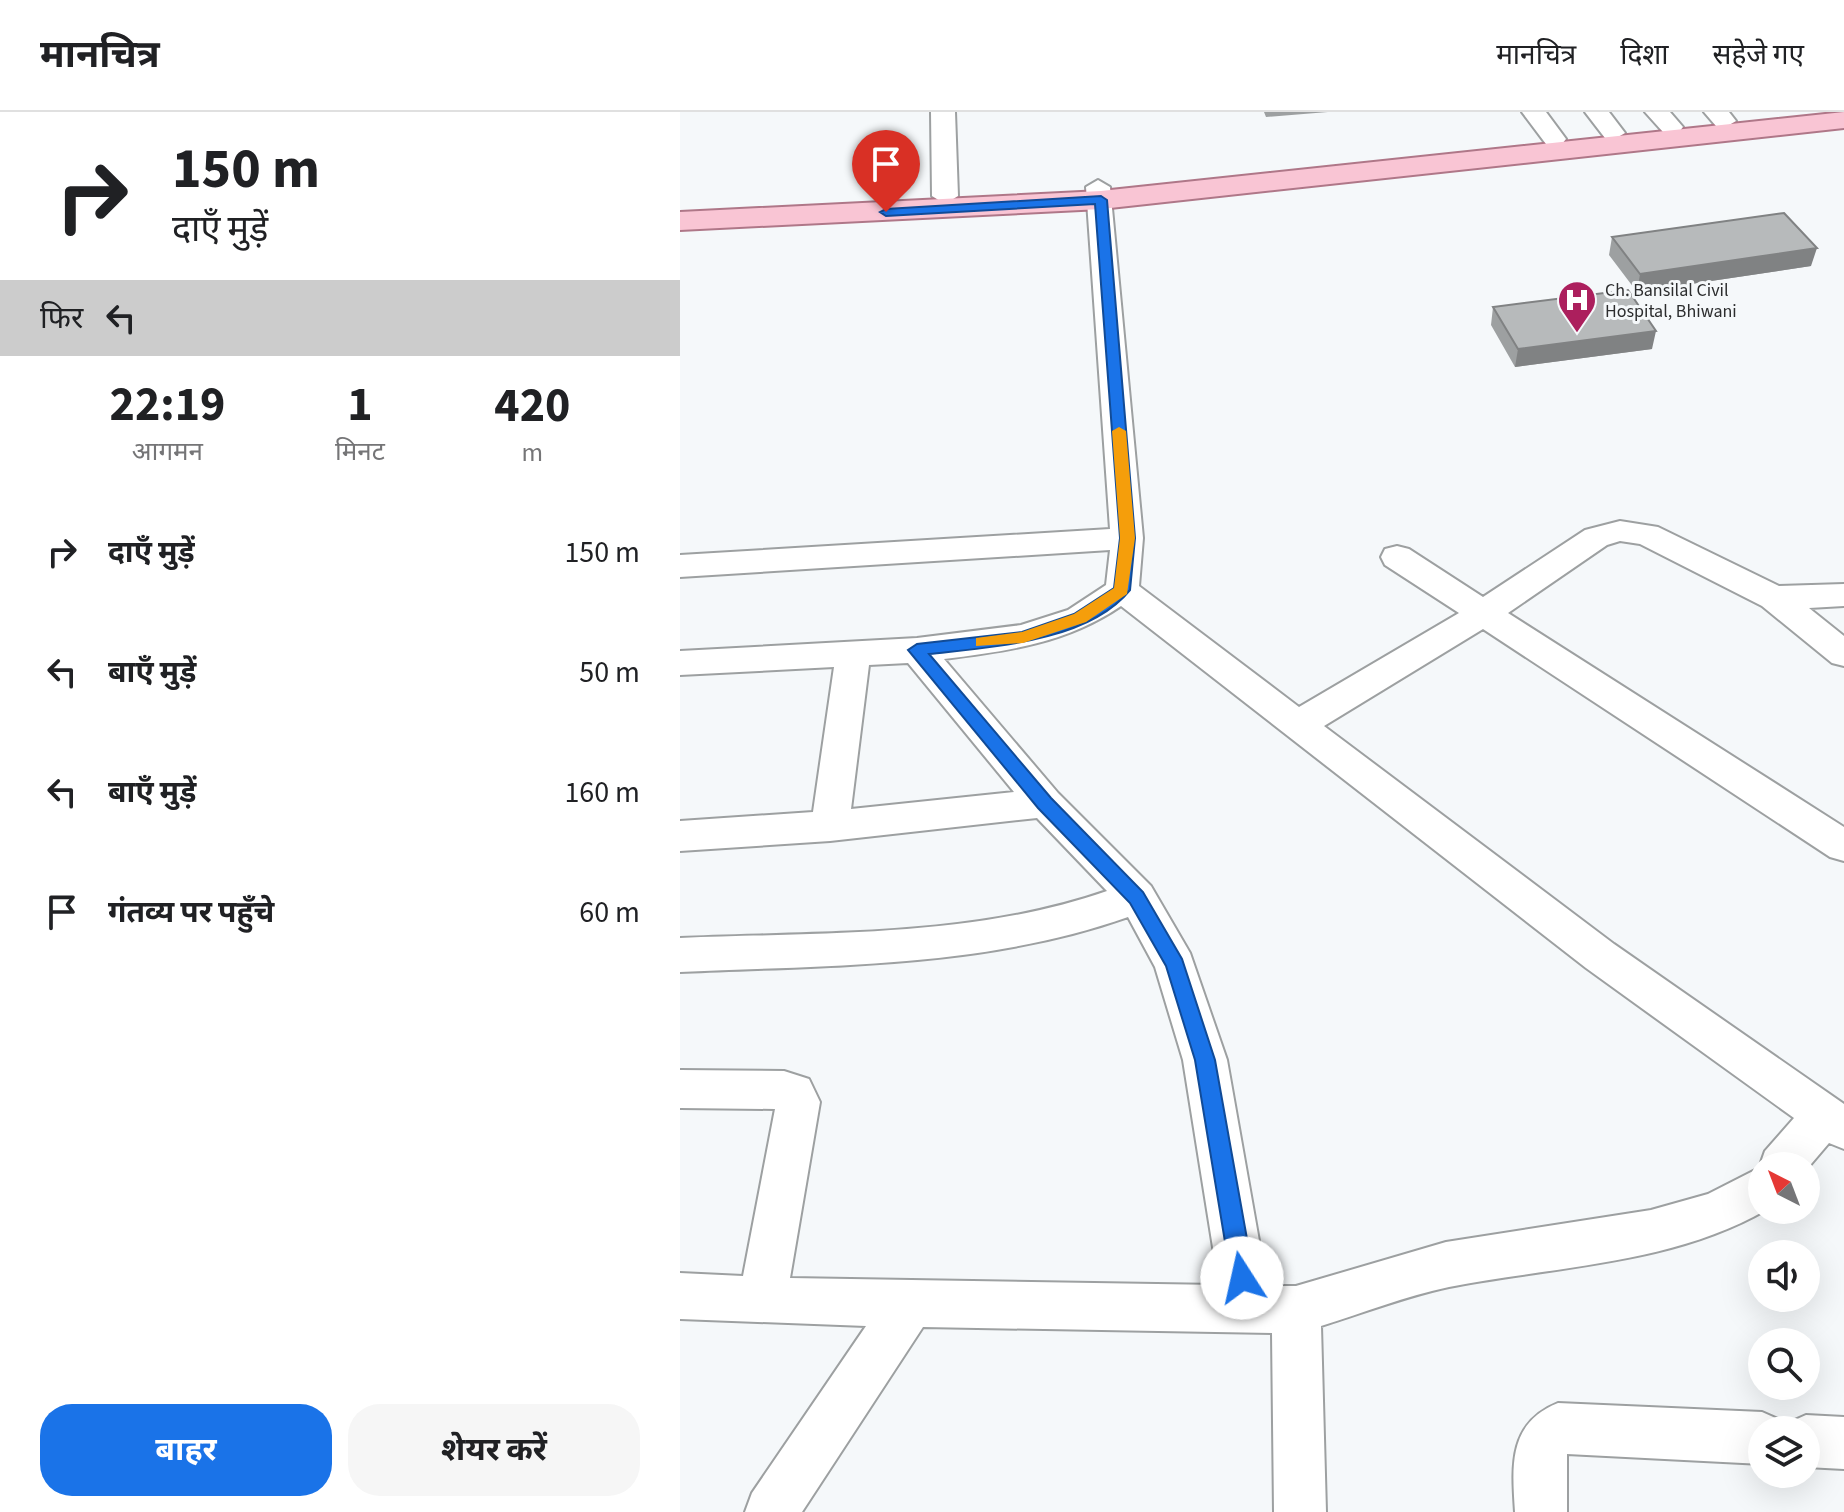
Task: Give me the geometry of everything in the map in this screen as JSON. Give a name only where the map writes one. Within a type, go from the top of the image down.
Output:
[{"type":"main road","points":[[680,208],[945,196],[1100,194],[1554,139],[1605,122],[1804,112]]},
{"type":"main road","points":[[680,221],[1100,194],[1844,120]]},
{"type":"street","points":[[943,112],[945,196]]},
{"type":"street","points":[[1534,112],[1554,139]]},
{"type":"street","points":[[1100,194],[1127,538],[1122,590]]},
{"type":"street","points":[[1299,724],[1482,614],[1596,537],[1620,531],[1647,534],[1774,598],[1844,654]]},
{"type":"street","points":[[680,566],[1127,538]]},
{"type":"street","points":[[1397,557],[1844,846]]},
{"type":"street","points":[[680,663],[917,650],[1023,637],[1080,618],[1122,590]]},
{"type":"street","points":[[1122,590],[1600,956],[1834,1122],[1798,1152]]},
{"type":"street","points":[[1774,598],[1844,595]]},
{"type":"street","points":[[917,650],[1045,803],[1137,897],[1175,965],[1205,1060],[1272,1310],[1300,1512]]},
{"type":"street","points":[[830,826],[853,652]]},
{"type":"street","points":[[680,836],[830,826],[1045,803]]},
{"type":"street","points":[[680,955],[1007,934],[1093,915],[1137,897]]},
{"type":"street","points":[[680,1089],[784,1090],[793,1093],[798,1102],[762,1301]]},
{"type":"street","points":[[680,1296],[762,1301],[912,1301],[1272,1310],[1446,1265],[1651,1232],[1718,1213],[1748,1196]]},
{"type":"street","points":[[771,1512],[912,1301]]},
{"type":"street","points":[[1541,1512],[1540,1452],[1546,1435],[1558,1428],[1748,1437]]},
{"type":"street","points":[[1820,1442],[1844,1443]]},
{"type":"building","points":[[1784,213],[1817,248],[1640,274],[1612,237]]},
{"type":"building","points":[[1628,290],[1656,331],[1518,349],[1493,307]]},
{"type":"slow traffic","points":[[982,642],[1023,637],[1080,618],[1122,590],[1127,538],[1119,431]]},
{"type":"place","name":"Ch. Bansilal Civil Hospital, Bhiwani","points":[[1577,334]]},
{"type":"route","points":[[886,212],[1101,200],[1127,538],[1122,590],[1080,618],[1023,637],[917,650],[1045,803],[1137,897],[1175,965],[1205,1060],[1242,1278]]}]
